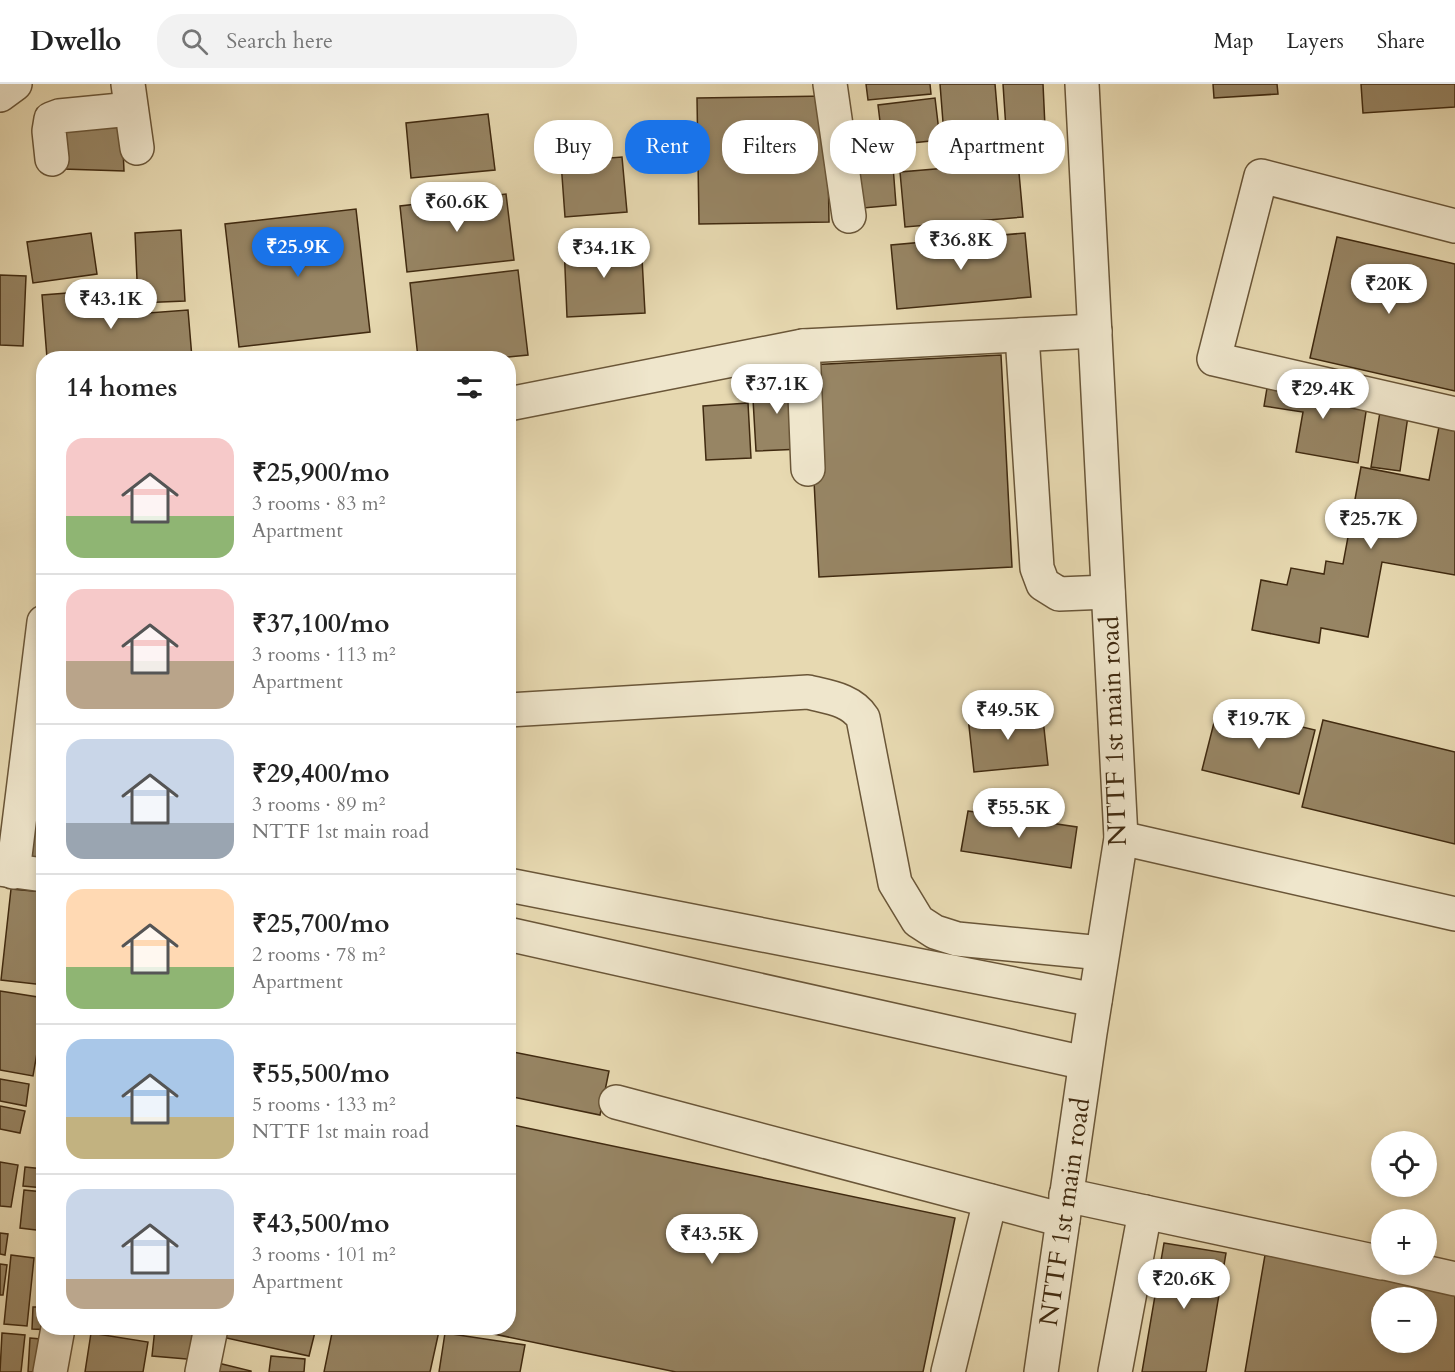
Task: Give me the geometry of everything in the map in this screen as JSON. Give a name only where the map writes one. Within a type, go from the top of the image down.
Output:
[{"type":"street","points":[[0,94],[15,84]]},
{"type":"street","points":[[830,84],[849,216]]},
{"type":"street","name":"NTTF 1st main road","points":[[1041,1372],[1085,1063],[1121,838],[1082,84]]},
{"type":"street","points":[[51,159],[49,131],[51,119],[129,96],[137,148]]},
{"type":"street","points":[[1455,226],[1262,176],[1214,359],[1455,414]]},
{"type":"street","points":[[516,402],[803,346],[1095,331]]},
{"type":"street","points":[[1022,335],[1037,568],[1043,584],[1059,594],[1108,592]]},
{"type":"street","points":[[803,346],[808,469]]},
{"type":"street","points":[[11,872],[36,683]]},
{"type":"street","points":[[516,710],[808,692],[844,702],[858,710],[863,718],[894,883],[918,921],[934,932],[957,939],[1102,952]]},
{"type":"street","points":[[1121,838],[1455,914]]},
{"type":"street","points":[[516,887],[1095,1000]]},
{"type":"street","points":[[516,936],[1085,1063]]},
{"type":"street","points":[[616,1102],[990,1201],[1145,1212],[1371,1261]]},
{"type":"street","points":[[948,1372],[990,1201]]},
{"type":"street","points":[[1115,1372],[1145,1212]]},
{"type":"street","points":[[1437,1275],[1455,1279]]},
{"type":"street","points":[[50,1372],[57,1335]]},
{"type":"street","points":[[202,1372],[210,1335]]},
{"type":"building","points":[[866,84],[930,84],[931,94],[868,100]]},
{"type":"building","points":[[940,84],[995,84],[998,120],[943,120]]},
{"type":"building","points":[[1003,84],[1043,84],[1045,120],[1005,120]]},
{"type":"building","points":[[1213,84],[1277,84],[1278,94],[1214,98]]},
{"type":"building","points":[[1361,84],[1455,84],[1455,107],[1363,113]]},
{"type":"building","points":[[827,96],[829,222],[699,224],[698,174],[710,174],[710,120],[697,120],[697,98]]},
{"type":"building","points":[[935,98],[938,120],[928,120],[928,141],[916,143],[916,120],[880,120],[878,105]]},
{"type":"building","points":[[488,114],[495,170],[411,178],[406,123]]},
{"type":"building","points":[[122,127],[124,171],[63,169],[60,131]]},
{"type":"building","points":[[622,157],[627,212],[565,217],[562,174],[613,174],[613,158]]},
{"type":"building","points":[[928,170],[928,174],[1019,174],[1023,217],[905,227],[900,174],[916,174],[916,171]]},
{"type":"building","points":[[860,174],[894,174],[896,205],[863,208]]},
{"type":"building","points":[[506,194],[514,260],[407,272],[400,206]]},
{"type":"building","points":[[356,209],[370,332],[239,347],[225,224]]},
{"type":"building","points":[[181,230],[185,301],[138,303],[135,233]]},
{"type":"building","points":[[91,233],[97,274],[33,283],[27,242]]},
{"type":"building","points":[[1025,233],[1031,297],[897,309],[891,245]]},
{"type":"building","points":[[1337,237],[1455,264],[1455,391],[1310,358]]},
{"type":"building","points":[[641,240],[645,313],[567,317],[564,244]]},
{"type":"building","points":[[518,270],[528,355],[516,356],[516,351],[417,351],[410,283]]},
{"type":"building","points":[[0,275],[26,276],[23,346],[0,345]]},
{"type":"building","points":[[106,290],[108,316],[188,310],[191,351],[46,351],[42,295]]},
{"type":"building","points":[[1001,355],[1012,567],[819,577],[808,365]]},
{"type":"building","points":[[798,379],[802,449],[756,451],[752,382]]},
{"type":"building","points":[[1268,382],[1368,399],[1358,463],[1296,452],[1303,412],[1264,406]]},
{"type":"building","points":[[748,403],[751,458],[706,460],[703,406]]},
{"type":"building","points":[[1380,412],[1408,416],[1400,471],[1371,467]]},
{"type":"building","points":[[1441,416],[1455,418],[1455,575],[1382,562],[1368,637],[1321,628],[1319,643],[1252,630],[1261,580],[1287,585],[1291,568],[1324,574],[1326,561],[1343,564],[1361,467],[1429,480]]},
{"type":"building","points":[[1218,707],[1315,730],[1299,794],[1202,770]]},
{"type":"building","points":[[1042,710],[1048,765],[974,772],[968,717]]},
{"type":"building","points":[[1323,720],[1455,752],[1455,844],[1302,807]]},
{"type":"building","points":[[968,811],[1077,827],[1071,868],[961,851]]},
{"type":"building","points":[[21,826],[36,828],[36,864],[16,862]]},
{"type":"building","points":[[11,889],[36,891],[36,984],[1,980]]},
{"type":"building","points":[[0,991],[36,997],[36,1059],[33,1076],[0,1070]]},
{"type":"building","points":[[516,1053],[609,1071],[600,1115],[516,1098]]},
{"type":"building","points":[[0,1079],[29,1084],[26,1106],[0,1101]]},
{"type":"building","points":[[0,1106],[25,1111],[20,1133],[0,1129]]},
{"type":"building","points":[[516,1126],[955,1218],[923,1372],[676,1372],[499,1335],[516,1335]]},
{"type":"building","points":[[0,1162],[18,1165],[11,1207],[0,1206]]},
{"type":"building","points":[[25,1167],[36,1168],[36,1187],[23,1186]]},
{"type":"building","points":[[24,1190],[36,1191],[36,1230],[20,1228]]},
{"type":"building","points":[[0,1233],[8,1234],[5,1255],[0,1254]]},
{"type":"building","points":[[1164,1243],[1226,1253],[1206,1372],[1142,1372]]},
{"type":"building","points":[[11,1255],[34,1258],[27,1326],[4,1324]]},
{"type":"building","points":[[1265,1255],[1455,1288],[1455,1372],[1245,1372]]},
{"type":"building","points":[[0,1264],[7,1265],[3,1295],[0,1295]]},
{"type":"building","points":[[33,1307],[36,1307],[36,1329],[32,1329]]},
{"type":"building","points":[[2,1333],[25,1335],[21,1372],[0,1372]]},
{"type":"building","points":[[91,1335],[148,1342],[143,1372],[85,1372]]},
{"type":"building","points":[[154,1335],[200,1335],[198,1360],[152,1356]]},
{"type":"building","points":[[222,1335],[314,1335],[309,1356],[222,1337]]},
{"type":"building","points":[[332,1335],[438,1335],[430,1372],[324,1372]]},
{"type":"building","points":[[445,1335],[525,1345],[520,1372],[439,1372]]},
{"type":"building","points":[[30,1338],[52,1340],[49,1372],[28,1372]]},
{"type":"building","points":[[271,1356],[305,1359],[304,1372],[269,1372]]},
{"type":"building","points":[[218,1363],[251,1371],[251,1372],[216,1372]]}]
